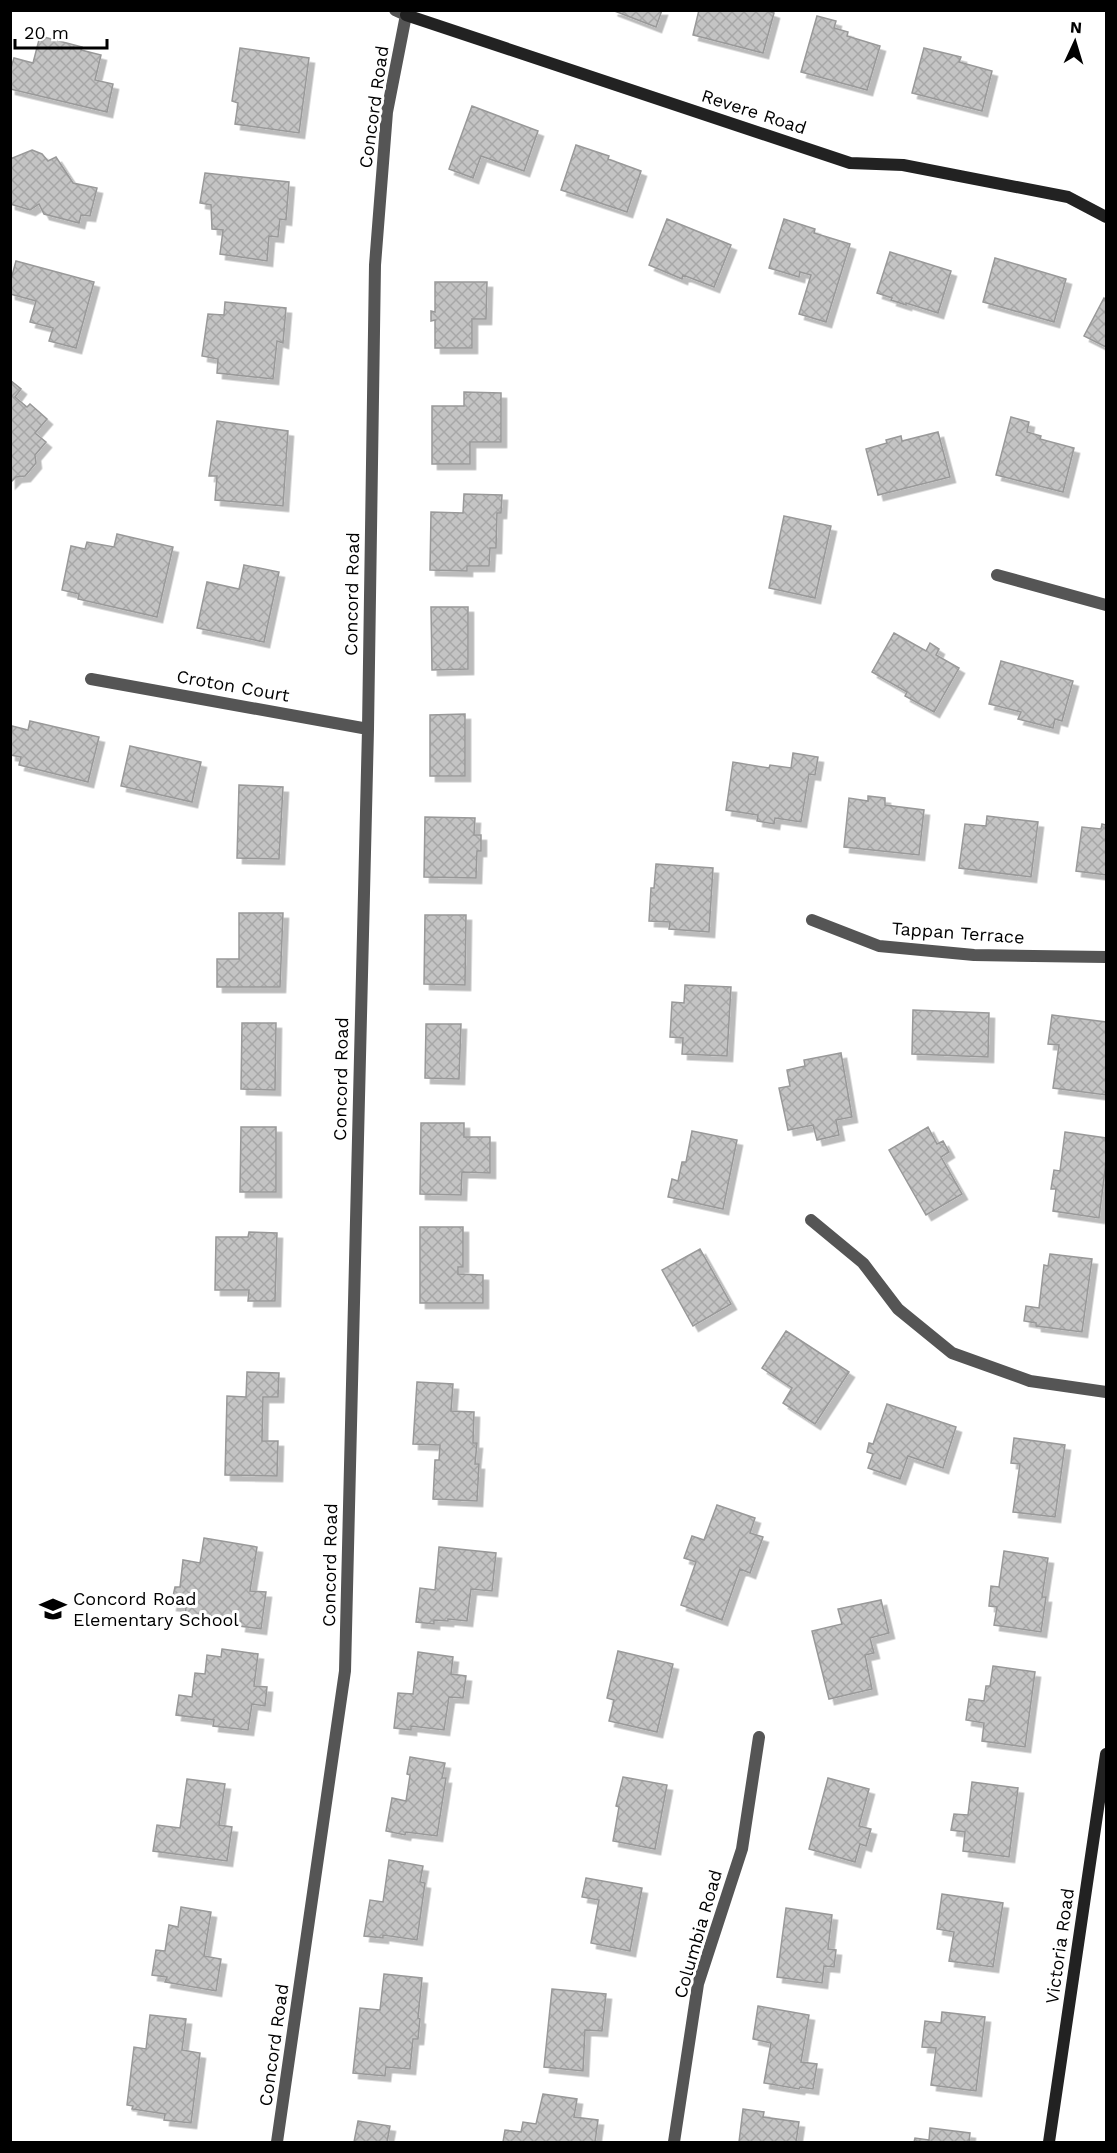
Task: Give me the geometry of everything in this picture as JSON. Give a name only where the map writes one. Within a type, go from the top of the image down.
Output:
[{"type":"street","name":"Revere Road","points":[[401,13],[850,163],[903,165],[1068,197],[1107,218]]},
{"type":"street","name":"Concord Road","points":[[277,2142],[345,1671],[368,729],[375,265],[387,112],[401,13]]},
{"type":"street","points":[[997,574],[1107,605]]},
{"type":"street","name":"Croton Court","points":[[91,679],[368,729]]},
{"type":"street","name":"Tappan Terrace","points":[[812,920],[879,946],[974,955],[1107,957]]},
{"type":"street","points":[[811,1220],[863,1263],[898,1309],[952,1353],[1030,1381],[1107,1392]]},
{"type":"street","name":"Columbia Road","points":[[674,2142],[698,1984],[742,1849],[759,1737]]},
{"type":"street","name":"Victoria Road","points":[[1049,2142],[1107,1754]]},
{"type":"building","points":[[612,10],[662,10],[656,27]]},
{"type":"building","points":[[699,10],[765,10],[774,13],[763,53],[693,35]]},
{"type":"building","points":[[817,16],[836,21],[834,28],[848,32],[847,36],[880,46],[867,90],[801,72]]},
{"type":"building","points":[[40,36],[82,47],[81,50],[101,55],[95,80],[113,84],[107,112],[10,89],[10,71],[14,58],[33,63]]},
{"type":"building","points":[[240,48],[309,58],[299,133],[235,124],[238,103],[232,101]]},
{"type":"building","points":[[924,48],[961,57],[959,62],[992,71],[982,111],[912,93]]},
{"type":"building","points":[[472,106],[538,131],[524,171],[481,156],[473,178],[449,169]]},
{"type":"building","points":[[576,145],[609,156],[608,159],[641,171],[627,212],[561,190]]},
{"type":"building","points":[[32,150],[42,154],[48,161],[56,157],[73,183],[97,188],[90,216],[81,215],[79,223],[44,214],[39,204],[30,210],[10,204],[10,159]]},
{"type":"building","points":[[205,173],[289,182],[286,220],[280,219],[278,237],[269,236],[267,261],[220,254],[223,230],[212,229],[211,205],[200,203]]},
{"type":"building","points":[[667,219],[731,245],[714,287],[683,275],[682,279],[649,265]]},
{"type":"building","points":[[784,219],[815,229],[814,233],[850,244],[826,322],[799,314],[811,275],[800,272],[799,277],[769,268]]},
{"type":"building","points":[[890,252],[951,271],[938,313],[906,303],[906,305],[877,293]]},
{"type":"building","points":[[995,258],[1066,279],[1054,322],[983,302]]},
{"type":"building","points":[[16,261],[94,282],[76,348],[49,341],[53,328],[30,322],[36,301],[10,294],[10,283]]},
{"type":"building","points":[[435,282],[487,282],[486,319],[472,319],[472,348],[435,348],[435,320],[431,321],[431,311],[435,312]]},
{"type":"building","points":[[1104,298],[1106,300],[1106,347],[1084,336]]},
{"type":"building","points":[[225,302],[286,308],[283,343],[277,341],[273,379],[217,373],[218,359],[202,356],[208,314],[224,315]]},
{"type":"building","points":[[10,380],[21,389],[15,397],[27,407],[30,404],[47,419],[35,433],[46,442],[35,455],[36,463],[25,476],[16,477],[10,483]]},
{"type":"building","points":[[464,392],[501,393],[501,442],[470,442],[470,464],[432,464],[432,406],[464,406]]},
{"type":"building","points":[[1011,417],[1029,422],[1027,432],[1041,436],[1040,439],[1074,448],[1063,492],[996,475]]},
{"type":"building","points":[[217,421],[288,431],[283,506],[215,500],[217,476],[209,476]]},
{"type":"building","points":[[938,432],[950,477],[878,495],[866,449],[901,436],[902,441]]},
{"type":"building","points":[[464,494],[502,495],[501,513],[497,513],[496,548],[490,548],[489,566],[467,566],[467,571],[430,570],[431,512],[463,513]]},
{"type":"building","points":[[784,516],[831,526],[815,598],[769,588]]},
{"type":"building","points":[[117,534],[173,547],[157,617],[78,599],[79,594],[62,590],[71,546],[85,549],[87,542],[114,547]]},
{"type":"building","points":[[244,565],[279,572],[264,642],[197,628],[207,582],[239,589]]},
{"type":"building","points":[[431,607],[468,607],[468,669],[432,670]]},
{"type":"building","points":[[894,633],[926,651],[930,643],[939,649],[936,655],[959,668],[934,712],[905,696],[907,692],[872,672]]},
{"type":"building","points":[[1001,661],[1073,681],[1062,721],[1055,719],[1053,728],[1018,719],[1021,712],[989,704]]},
{"type":"building","points":[[465,714],[465,776],[430,776],[430,715]]},
{"type":"building","points":[[30,721],[99,737],[88,782],[19,765],[21,757],[10,755],[12,726],[28,730]]},
{"type":"building","points":[[130,746],[201,762],[192,802],[121,786]]},
{"type":"building","points":[[793,753],[818,757],[815,775],[809,774],[801,822],[775,818],[774,824],[757,821],[758,815],[726,810],[733,762],[769,768],[770,765],[791,768]]},
{"type":"building","points":[[239,785],[283,787],[279,859],[237,858]]},
{"type":"building","points":[[868,796],[885,798],[885,805],[924,810],[919,855],[844,847],[849,798],[868,801]]},
{"type":"building","points":[[987,816],[1038,822],[1031,877],[959,868],[965,824],[986,826]]},
{"type":"building","points":[[425,817],[475,818],[474,835],[481,835],[481,851],[477,851],[476,878],[424,877]]},
{"type":"building","points":[[1102,824],[1106,825],[1106,875],[1076,871],[1082,827],[1101,829]]},
{"type":"building","points":[[656,864],[713,868],[709,932],[669,929],[670,922],[649,921],[651,888],[654,888]]},
{"type":"building","points":[[239,913],[283,913],[280,987],[217,987],[217,959],[239,959]]},
{"type":"building","points":[[425,915],[466,915],[465,985],[424,984]]},
{"type":"building","points":[[685,985],[731,987],[727,1056],[682,1054],[683,1038],[670,1037],[672,1002],[684,1003]]},
{"type":"building","points":[[913,1010],[989,1013],[988,1057],[912,1054]]},
{"type":"building","points":[[1052,1015],[1106,1022],[1106,1095],[1053,1088],[1059,1045],[1048,1044]]},
{"type":"building","points":[[242,1023],[276,1023],[275,1090],[241,1089]]},
{"type":"building","points":[[426,1024],[461,1024],[459,1079],[425,1078]]},
{"type":"building","points":[[841,1053],[852,1117],[836,1120],[839,1135],[817,1140],[813,1125],[788,1130],[779,1088],[790,1086],[787,1070],[805,1066],[804,1060]]},
{"type":"building","points":[[421,1123],[464,1123],[464,1137],[490,1137],[490,1173],[462,1172],[461,1195],[420,1194]]},
{"type":"building","points":[[241,1127],[276,1127],[276,1192],[240,1192]]},
{"type":"building","points":[[928,1127],[937,1144],[943,1141],[949,1152],[941,1157],[962,1194],[926,1215],[889,1150]]},
{"type":"building","points":[[692,1131],[737,1140],[723,1209],[668,1197],[672,1179],[678,1181],[682,1162],[686,1162]]},
{"type":"building","points":[[1065,1132],[1106,1138],[1106,1162],[1099,1218],[1053,1211],[1056,1189],[1051,1189],[1054,1170],[1060,1171]]},
{"type":"building","points":[[420,1227],[463,1227],[463,1267],[458,1267],[458,1274],[483,1275],[483,1303],[420,1303]]},
{"type":"building","points":[[249,1232],[277,1233],[275,1301],[248,1301],[249,1290],[215,1290],[216,1237],[248,1237]]},
{"type":"building","points":[[700,1249],[731,1304],[693,1326],[662,1270]]},
{"type":"building","points":[[1050,1254],[1092,1259],[1082,1332],[1036,1326],[1036,1323],[1024,1321],[1026,1306],[1039,1308],[1044,1265],[1048,1266]]},
{"type":"building","points":[[786,1331],[849,1372],[815,1424],[783,1403],[792,1388],[762,1368]]},
{"type":"building","points":[[247,1372],[279,1373],[278,1397],[263,1397],[262,1441],[278,1441],[277,1476],[225,1475],[227,1396],[246,1397]]},
{"type":"building","points":[[417,1382],[453,1384],[451,1411],[474,1412],[473,1443],[477,1443],[475,1464],[479,1464],[477,1501],[433,1499],[435,1460],[439,1460],[440,1445],[413,1444]]},
{"type":"building","points":[[887,1404],[956,1427],[943,1468],[908,1456],[900,1479],[868,1468],[873,1454],[867,1452],[869,1443],[873,1444]]},
{"type":"building","points":[[1014,1438],[1065,1445],[1055,1517],[1013,1512],[1020,1464],[1011,1463]]},
{"type":"building","points":[[717,1505],[755,1518],[750,1533],[763,1537],[750,1573],[740,1569],[722,1620],[681,1605],[696,1562],[684,1558],[692,1536],[704,1540]]},
{"type":"building","points":[[204,1538],[257,1547],[250,1591],[266,1592],[261,1629],[240,1626],[241,1621],[185,1616],[186,1607],[171,1605],[175,1587],[180,1587],[183,1560],[200,1563]]},
{"type":"building","points":[[439,1547],[496,1553],[492,1591],[471,1589],[467,1621],[448,1619],[448,1621],[434,1620],[434,1624],[416,1622],[420,1588],[435,1590]]},
{"type":"building","points":[[1004,1551],[1048,1558],[1042,1597],[1046,1597],[1041,1632],[994,1625],[997,1607],[989,1606],[991,1586],[999,1587]]},
{"type":"building","points":[[881,1600],[889,1633],[870,1638],[874,1653],[865,1655],[872,1689],[829,1699],[812,1631],[842,1624],[838,1609]]},
{"type":"building","points":[[222,1649],[258,1654],[254,1686],[267,1687],[265,1706],[252,1704],[248,1730],[213,1726],[214,1720],[176,1715],[179,1695],[192,1697],[195,1673],[205,1674],[207,1655],[221,1657]]},
{"type":"building","points":[[618,1651],[673,1664],[657,1732],[609,1721],[614,1700],[607,1698]]},
{"type":"building","points":[[418,1652],[453,1657],[451,1674],[466,1676],[463,1698],[449,1697],[444,1730],[411,1726],[411,1730],[394,1728],[398,1693],[413,1694]]},
{"type":"building","points":[[993,1666],[1035,1672],[1025,1747],[982,1741],[984,1723],[966,1720],[969,1699],[984,1701],[986,1686],[990,1686]]},
{"type":"building","points":[[410,1757],[445,1763],[442,1778],[446,1778],[437,1836],[406,1832],[405,1835],[386,1831],[392,1798],[406,1801]]},
{"type":"building","points":[[623,1777],[667,1785],[655,1849],[613,1841],[619,1807],[616,1806]]},
{"type":"building","points":[[828,1778],[869,1789],[859,1826],[871,1829],[866,1846],[860,1844],[855,1862],[809,1849]]},
{"type":"building","points":[[187,1779],[225,1784],[219,1825],[232,1827],[227,1861],[153,1851],[157,1825],[180,1828]]},
{"type":"building","points":[[972,1782],[1018,1788],[1009,1857],[963,1851],[965,1832],[951,1830],[954,1814],[968,1815]]},
{"type":"building","points":[[389,1860],[423,1866],[420,1882],[425,1883],[417,1940],[383,1935],[383,1938],[364,1936],[370,1900],[383,1902]]},
{"type":"building","points":[[586,1878],[642,1888],[630,1951],[591,1943],[599,1900],[582,1897]]},
{"type":"building","points":[[942,1894],[1003,1903],[993,1967],[949,1961],[954,1932],[937,1929]]},
{"type":"building","points":[[181,1907],[211,1912],[204,1956],[221,1959],[216,1991],[165,1982],[167,1977],[152,1975],[156,1950],[165,1951],[169,1925],[178,1927]]},
{"type":"building","points":[[786,1908],[832,1915],[828,1949],[836,1950],[834,1967],[824,1966],[822,1983],[777,1977]]},
{"type":"building","points":[[384,1974],[422,1978],[418,2039],[413,2039],[410,2069],[386,2067],[385,2076],[353,2073],[360,2008],[380,2010]]},
{"type":"building","points":[[552,1989],[606,1994],[602,2031],[585,2030],[583,2071],[544,2067]]},
{"type":"building","points":[[758,2006],[809,2015],[801,2062],[817,2064],[813,2089],[764,2083],[771,2043],[753,2039]]},
{"type":"building","points":[[942,2012],[985,2017],[976,2091],[931,2085],[936,2048],[922,2047],[925,2021],[941,2023]]},
{"type":"building","points":[[150,2015],[186,2019],[182,2050],[200,2053],[191,2123],[164,2120],[165,2114],[132,2109],[133,2106],[127,2105],[134,2047],[146,2049]]},
{"type":"building","points":[[543,2094],[577,2099],[574,2117],[598,2120],[595,2142],[503,2142],[505,2130],[521,2132],[523,2122],[536,2124]]},
{"type":"building","points":[[743,2109],[764,2112],[763,2117],[799,2122],[796,2142],[739,2142]]},
{"type":"building","points":[[358,2121],[390,2126],[387,2142],[354,2142]]},
{"type":"building","points":[[930,2128],[970,2133],[969,2142],[914,2142],[915,2138],[929,2140]]},
{"type":"place","name":"Concord Road Elementary School","points":[[53,1609]]}]
